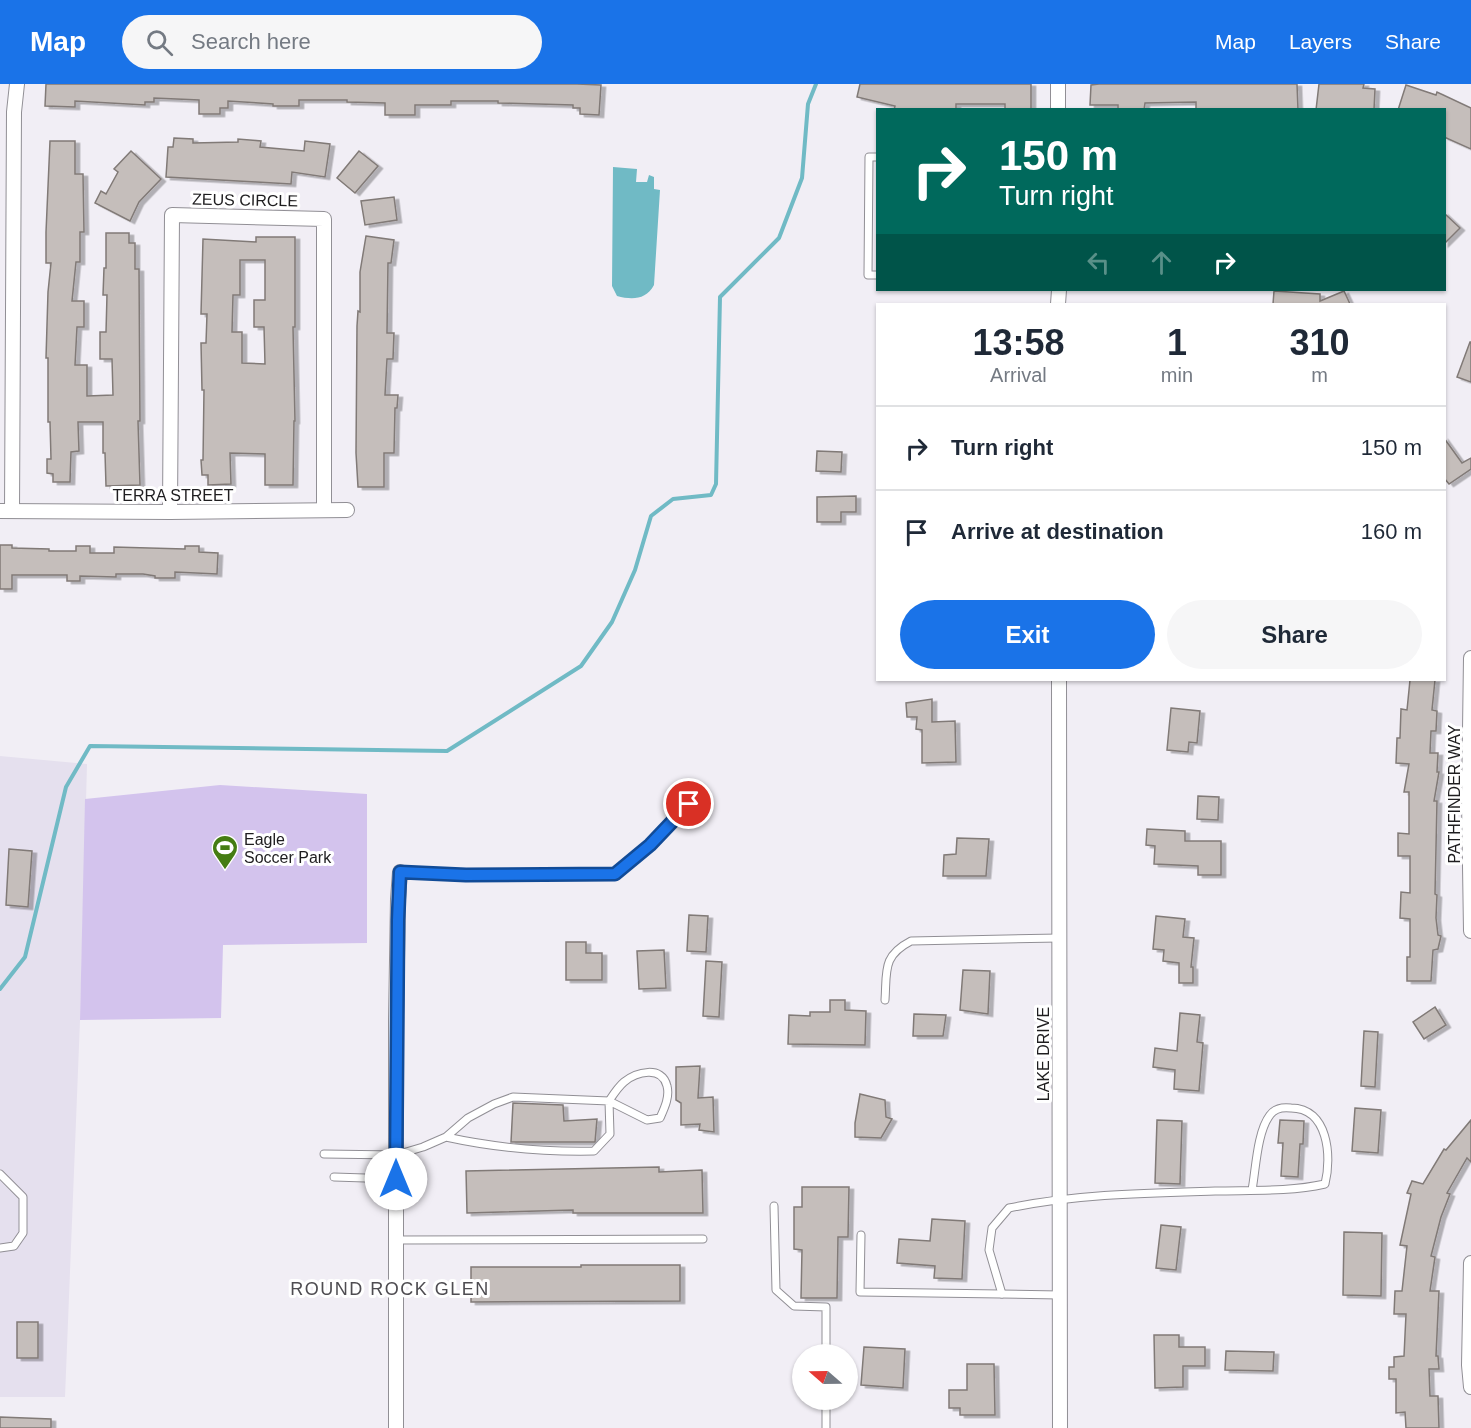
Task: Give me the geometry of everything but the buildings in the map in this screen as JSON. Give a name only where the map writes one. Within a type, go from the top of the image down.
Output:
[{"type":"street","points":[[6,511],[14,124],[17,84]]},
{"type":"street","points":[[1058,84],[1059,108]]},
{"type":"street","name":"ZEUS CIRCLE","points":[[170,513],[172,215],[324,219],[324,509]]},
{"type":"street","name":"TERRA STREET","points":[[6,511],[170,513],[347,510]]},
{"type":"street","name":"PATHFINDER WAY","points":[[1471,658],[1471,931]]},
{"type":"street","name":"LAKE DRIVE","points":[[1059,681],[1060,1428]]},
{"type":"street","points":[[396,1428],[396,1155],[400,872]]},
{"type":"street","points":[[1471,1263],[1469,1365],[1471,1387]]},
{"type":"lane","points":[[876,157],[869,157],[868,274],[876,275]]},
{"type":"lane","points":[[400,872],[466,875],[615,874],[650,845],[689,804]]},
{"type":"lane","points":[[885,1000],[887,965],[896,949],[911,941],[1059,938]]},
{"type":"lane","points":[[324,1154],[396,1155],[423,1147],[446,1137],[468,1118],[513,1097],[609,1101],[647,1120],[660,1118],[667,1103],[667,1086],[661,1077],[653,1072],[642,1072],[623,1083],[609,1101],[610,1134],[594,1151],[554,1152],[511,1149],[446,1137]]},
{"type":"lane","points":[[1002,1294],[989,1250],[992,1228],[1009,1208],[1060,1199],[1130,1194],[1303,1189],[1325,1184],[1328,1170],[1325,1134],[1314,1116],[1300,1108],[1282,1107],[1272,1112],[1263,1126],[1252,1190]]},
{"type":"lane","points":[[0,1174],[23,1197],[23,1233],[14,1246],[0,1248]]},
{"type":"lane","points":[[334,1177],[396,1179]]},
{"type":"lane","points":[[774,1206],[776,1290],[794,1306],[826,1307],[826,1344]]},
{"type":"lane","points":[[861,1235],[860,1292],[1060,1294]]},
{"type":"lane","points":[[396,1240],[703,1239]]},
{"type":"lane","points":[[826,1410],[826,1428]]},
{"type":"shaded area","points":[[0,756],[87,764],[80,1020],[65,1397],[0,1397]]},
{"type":"shaded area","name":"Eagle Soccer Park","points":[[220,785],[367,794],[367,943],[223,945],[221,1018],[80,1020],[85,799]]},
{"type":"water","points":[[613,167],[637,169],[636,182],[647,182],[649,175],[654,177],[654,189],[660,190],[654,285],[647,294],[638,298],[617,296],[612,286]]},
{"type":"waterway","points":[[0,989],[25,957],[66,787],[90,746],[447,751],[581,666],[612,622],[635,570],[651,516],[673,499],[711,495],[716,484],[720,297],[779,238],[802,178],[808,104],[816,84]]},
{"type":"place","name":"Eagle Soccer Park","points":[[225,871]]},
{"type":"district","name":"ROUND ROCK GLEN","points":[[390,1289]]},
{"type":"route","points":[[396,1179],[396,1021],[400,872],[466,875],[615,874],[650,845],[689,804]]}]
